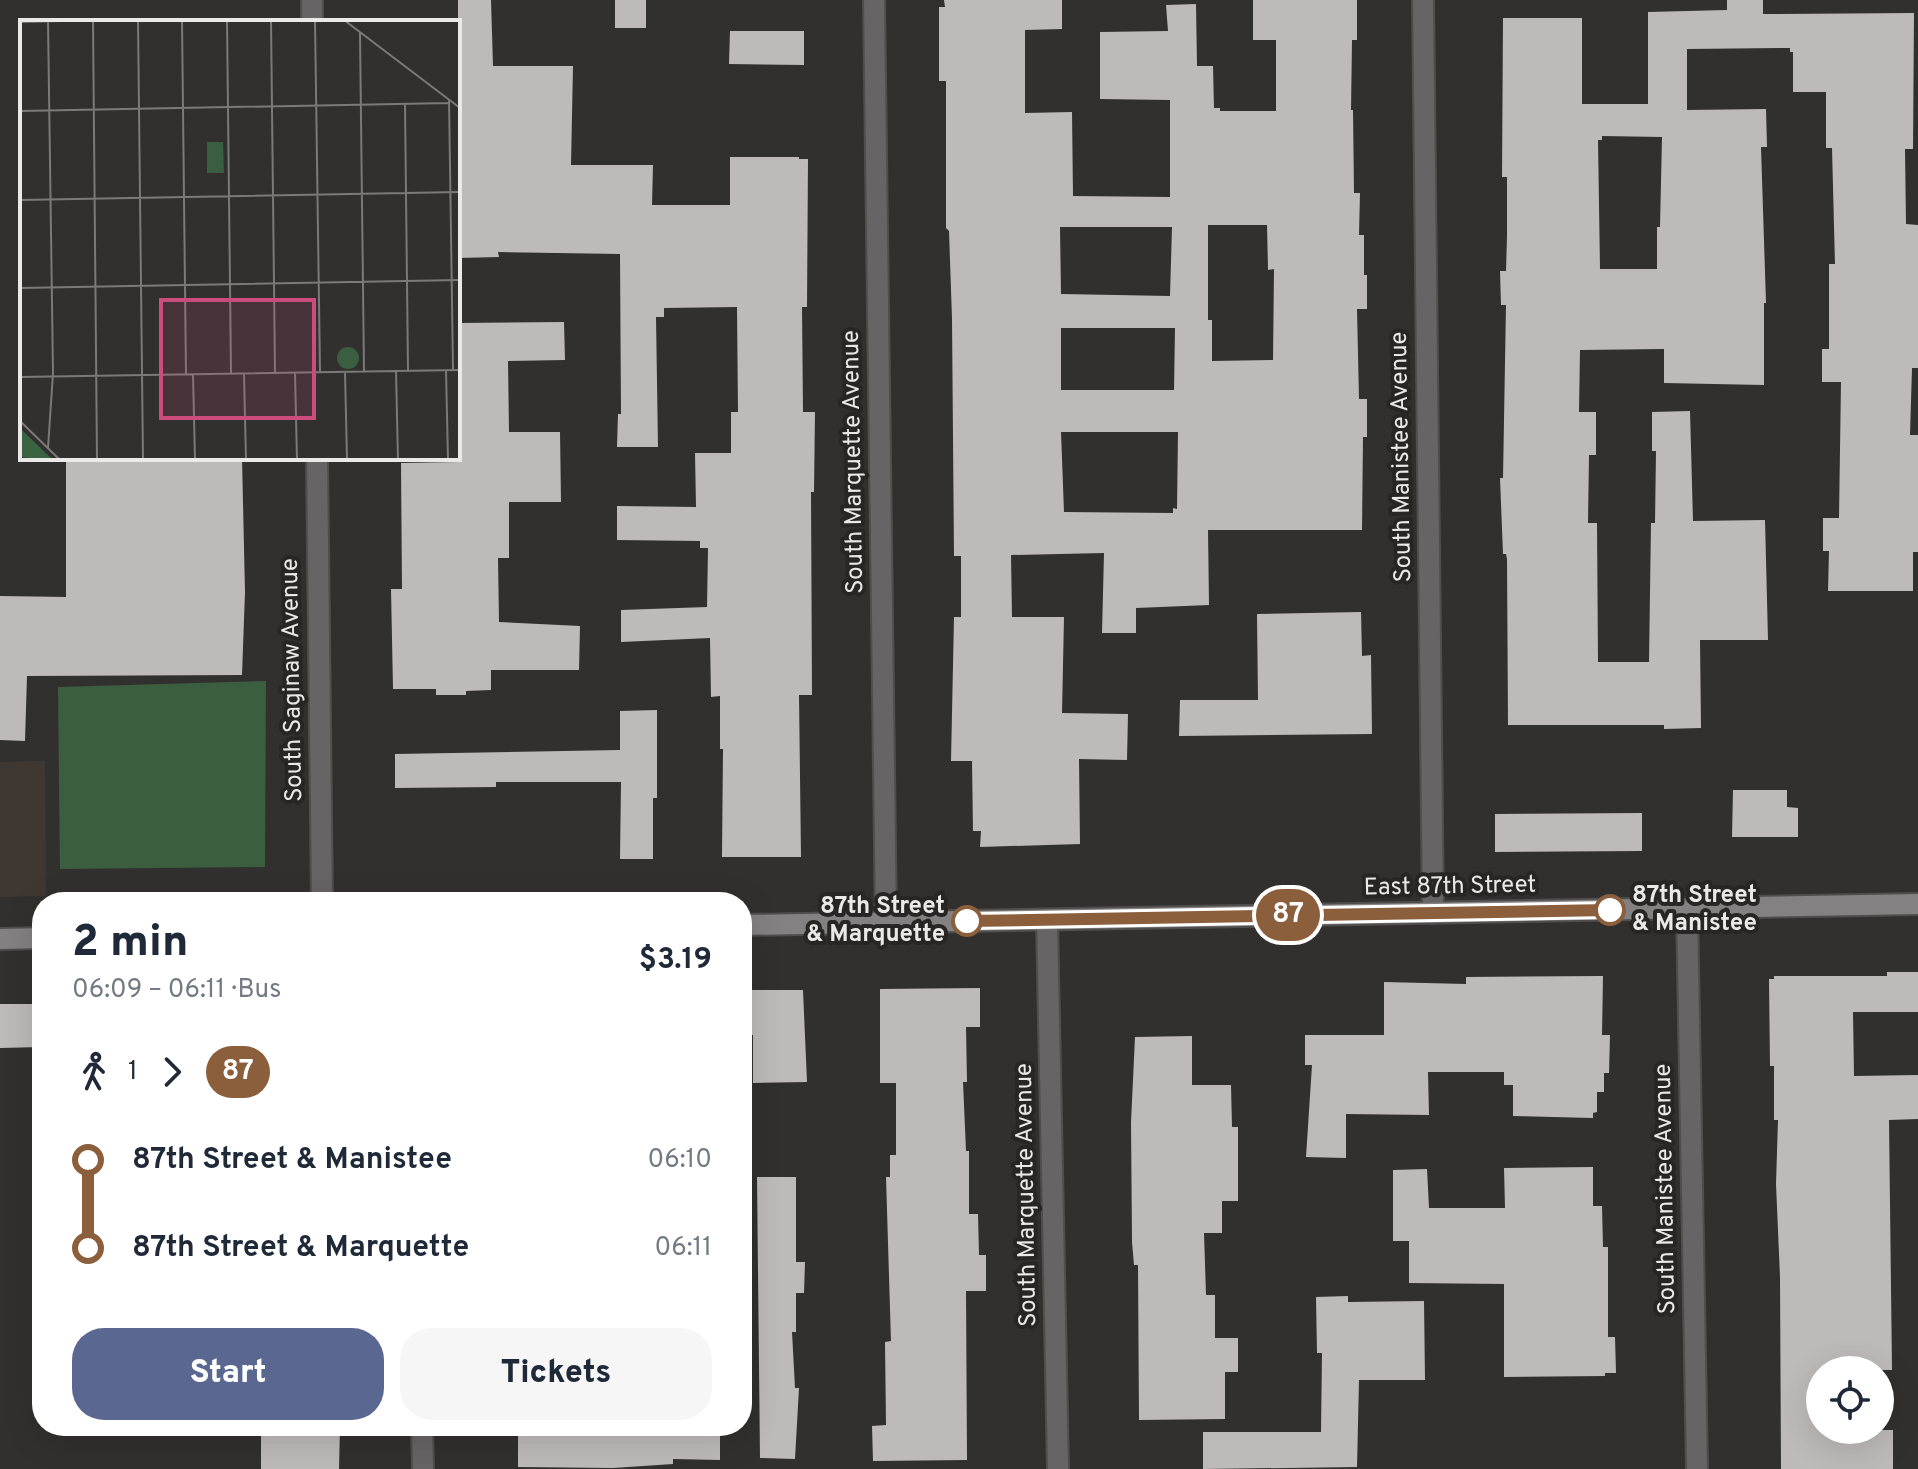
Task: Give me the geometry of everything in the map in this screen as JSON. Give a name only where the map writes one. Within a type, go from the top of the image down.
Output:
[{"type":"main road","name":"East 87th Street","points":[[752,925],[1918,904]]},
{"type":"main road","points":[[0,939],[32,938]]},
{"type":"street","name":"South Marquette Avenue","points":[[874,0],[886,923]]},
{"type":"street","name":"South Manistee Avenue","points":[[1423,0],[1433,913]]},
{"type":"street","name":"South Saginaw Avenue","points":[[317,460],[322,892]]},
{"type":"street","name":"South Manistee Avenue","points":[[1687,908],[1697,1469]]},
{"type":"street","name":"South Marquette Avenue","points":[[1047,920],[1058,1469]]},
{"type":"street","points":[[422,1436],[423,1469]]},
{"type":"shaded area","points":[[45,761],[46,892],[32,892],[32,896],[0,897],[0,762]]},
{"type":"green space","points":[[266,681],[265,867],[60,869],[58,687]]},
{"type":"building","points":[[458,0],[491,0],[493,66],[573,66],[571,165],[653,165],[652,205],[730,205],[730,157],[808,159],[807,307],[802,307],[803,412],[815,412],[814,492],[811,492],[812,695],[799,695],[801,857],[722,857],[723,749],[720,749],[720,696],[711,697],[710,638],[621,642],[621,610],[707,607],[708,548],[700,548],[700,541],[617,540],[617,506],[696,507],[695,453],[731,453],[731,412],[738,412],[737,307],[664,308],[664,317],[656,317],[658,447],[617,447],[618,414],[621,414],[620,254],[498,252],[499,257],[460,258]]},
{"type":"building","points":[[615,0],[646,0],[646,28],[615,28]]},
{"type":"building","points":[[944,0],[1062,0],[1062,29],[1025,30],[1025,113],[1072,112],[1073,196],[1170,197],[1170,100],[1100,99],[1100,32],[1168,31],[1166,5],[1196,4],[1197,66],[1213,66],[1214,108],[1220,108],[1220,111],[1276,111],[1276,40],[1253,40],[1253,0],[1357,0],[1357,40],[1352,40],[1354,193],[1360,193],[1359,235],[1364,235],[1364,275],[1367,275],[1367,309],[1357,309],[1359,399],[1367,399],[1367,437],[1363,437],[1362,530],[1208,530],[1209,605],[1136,608],[1136,633],[1102,633],[1104,553],[1011,555],[1012,617],[1064,617],[1062,713],[1128,714],[1127,760],[1079,759],[1080,844],[980,847],[981,831],[973,831],[972,761],[951,761],[954,617],[961,617],[961,556],[954,556],[952,319],[949,231],[946,228],[946,81],[939,81],[939,7],[945,7]],"holes":[[[1208,225],[1267,225],[1268,270],[1274,269],[1273,360],[1212,361],[1212,320],[1208,320]],[[1060,227],[1172,227],[1170,296],[1061,294]],[[1061,328],[1175,328],[1174,390],[1061,390]],[[1061,432],[1178,432],[1177,509],[1173,508],[1173,513],[1064,512]]]},
{"type":"building","points":[[1727,0],[1763,0],[1763,14],[1914,13],[1913,149],[1905,149],[1906,224],[1918,225],[1918,368],[1912,368],[1910,435],[1918,435],[1918,552],[1913,552],[1913,591],[1828,591],[1829,551],[1823,551],[1823,518],[1839,518],[1841,382],[1822,382],[1822,349],[1829,349],[1829,264],[1835,264],[1832,148],[1826,148],[1826,92],[1793,92],[1793,52],[1790,48],[1687,49],[1687,110],[1766,109],[1767,147],[1761,147],[1766,303],[1764,385],[1664,383],[1664,349],[1580,350],[1579,412],[1596,412],[1596,455],[1589,455],[1588,523],[1597,523],[1598,662],[1649,662],[1651,523],[1655,523],[1656,451],[1652,451],[1652,412],[1690,411],[1693,521],[1765,520],[1768,640],[1700,640],[1701,728],[1664,729],[1664,725],[1508,725],[1507,559],[1503,554],[1500,478],[1503,478],[1506,305],[1501,305],[1500,271],[1506,271],[1507,236],[1507,177],[1502,177],[1503,18],[1582,18],[1582,104],[1648,104],[1648,12],[1727,10]],"holes":[[[1602,136],[1662,137],[1657,269],[1600,269],[1598,140],[1602,140]]]},
{"type":"building","points":[[730,31],[804,31],[804,65],[729,64]]},
{"type":"building","points":[[564,322],[565,360],[508,361],[509,432],[560,432],[561,502],[509,502],[509,558],[498,558],[499,622],[580,626],[579,670],[491,670],[491,690],[466,691],[466,695],[436,695],[436,689],[393,689],[391,589],[402,589],[401,463],[460,460],[460,323]]},
{"type":"building","points":[[66,460],[242,460],[245,592],[242,675],[27,676],[25,741],[0,740],[0,596],[66,597]]},
{"type":"building","points":[[1361,612],[1362,656],[1371,655],[1372,734],[1179,736],[1180,700],[1258,700],[1257,614]]},
{"type":"building","points":[[657,710],[653,859],[620,859],[621,782],[496,782],[496,787],[395,788],[395,754],[620,750],[620,711]]},
{"type":"building","points":[[1733,790],[1787,790],[1787,807],[1798,808],[1798,837],[1732,837]]},
{"type":"building","points":[[1642,813],[1642,851],[1495,852],[1495,814]]},
{"type":"building","points":[[1887,972],[1918,972],[1918,1012],[1853,1012],[1854,1076],[1918,1075],[1918,1119],[1889,1120],[1892,1356],[1806,1356],[1806,1444],[1893,1444],[1893,1469],[1781,1469],[1776,1184],[1778,1120],[1774,1120],[1774,1066],[1770,1066],[1769,979],[1774,979],[1774,976],[1887,976]]},
{"type":"building","points":[[1603,976],[1602,1035],[1610,1035],[1609,1073],[1604,1073],[1604,1092],[1597,1092],[1597,1112],[1593,1113],[1593,1118],[1513,1116],[1513,1085],[1504,1085],[1504,1072],[1428,1072],[1429,1115],[1346,1114],[1346,1158],[1306,1157],[1312,1065],[1305,1065],[1305,1035],[1384,1035],[1384,982],[1466,984],[1466,977]]},
{"type":"building","points":[[980,988],[980,1027],[966,1027],[967,1082],[963,1082],[966,1151],[969,1151],[969,1214],[978,1214],[979,1255],[986,1255],[986,1291],[966,1291],[967,1460],[873,1461],[872,1426],[886,1425],[885,1342],[891,1341],[886,1177],[890,1177],[890,1155],[896,1155],[896,1083],[880,1083],[880,989]]},
{"type":"building","points":[[752,990],[803,990],[807,1082],[753,1083]]},
{"type":"building","points":[[0,1004],[32,1004],[32,1047],[0,1048]]},
{"type":"building","points":[[1192,1036],[1192,1085],[1231,1085],[1232,1127],[1238,1127],[1238,1201],[1222,1201],[1222,1233],[1204,1233],[1206,1295],[1215,1295],[1215,1338],[1238,1338],[1238,1372],[1225,1372],[1225,1419],[1139,1420],[1138,1265],[1134,1265],[1132,1242],[1131,1122],[1135,1037]]},
{"type":"building","points":[[1593,1167],[1593,1206],[1602,1206],[1603,1247],[1608,1247],[1608,1337],[1615,1337],[1616,1373],[1605,1373],[1605,1376],[1504,1377],[1504,1284],[1409,1283],[1409,1241],[1393,1241],[1393,1170],[1427,1169],[1429,1208],[1505,1208],[1504,1168]]},
{"type":"building","points":[[757,1177],[796,1177],[796,1262],[805,1262],[804,1293],[796,1293],[796,1332],[792,1332],[795,1388],[799,1388],[795,1459],[760,1458]]},
{"type":"building","points":[[1348,1296],[1348,1302],[1424,1301],[1425,1380],[1359,1380],[1357,1467],[1203,1469],[1203,1432],[1321,1432],[1322,1353],[1317,1353],[1316,1297]]},
{"type":"building","points":[[261,1436],[340,1436],[339,1469],[261,1469]]},
{"type":"building","points":[[518,1436],[720,1436],[720,1460],[673,1459],[673,1464],[613,1468],[518,1467]]},
{"type":"bus line","name":"87","points":[[967,921],[1610,910]]},
{"type":"place","name":"87th Street & Manistee","points":[[1610,910]]},
{"type":"place","name":"87th Street & Marquette","points":[[967,921]]}]
